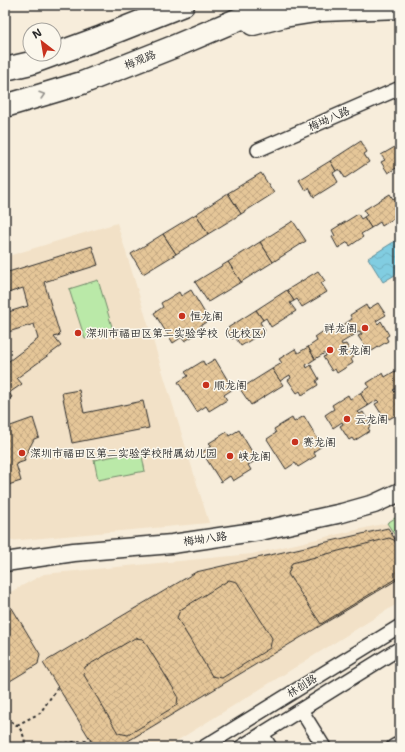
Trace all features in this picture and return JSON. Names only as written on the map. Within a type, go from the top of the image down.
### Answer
[{"type":"highway","points":[[102,37],[163,5]]},
{"type":"highway","points":[[5,69],[31,63],[183,5]]},
{"type":"highway","name":"梅观路","points":[[5,106],[82,83],[173,47],[272,5]]},
{"type":"highway","points":[[173,47],[240,27],[284,16],[322,10],[400,7]]},
{"type":"street","name":"梅坳八路","points":[[258,150],[400,88]]},
{"type":"street","name":"梅坳八路","points":[[5,562],[74,552],[172,544],[260,531],[342,513],[374,504],[400,492]]},
{"type":"street","name":"林创路","points":[[204,747],[400,626]]},
{"type":"street","points":[[241,747],[400,648]]},
{"type":"street","points":[[301,710],[324,747]]},
{"type":"street","points":[[262,734],[270,747]]},
{"type":"street","points":[[393,747],[400,743]]},
{"type":"path","points":[[17,725],[40,713],[58,687]]},
{"type":"path","points":[[5,719],[10,720],[17,725],[25,739],[25,747]]},
{"type":"path","points":[[30,747],[91,740]]},
{"type":"path","points":[[78,741],[86,747]]},
{"type":"shaded area","name":"深圳市福田区第二实验学校（北校区）","points":[[117,223],[209,523],[9,541],[5,531],[5,257]]},
{"type":"shaded area","points":[[387,523],[400,543],[400,602],[167,747],[5,747],[5,595],[44,574],[252,554]]},
{"type":"green space","points":[[98,280],[113,330],[85,339],[69,289]]},
{"type":"green space","points":[[141,451],[145,471],[98,480],[94,460]]},
{"type":"green space","points":[[400,515],[400,543],[387,523]]},
{"type":"water","points":[[400,238],[400,272],[383,282],[368,258]]},
{"type":"building","points":[[361,141],[367,152],[364,154],[369,162],[345,178],[339,169],[336,171],[330,161]]},
{"type":"building","points":[[400,144],[400,171],[398,167],[388,173],[381,162],[385,160],[381,155]]},
{"type":"building","points":[[330,161],[336,171],[333,173],[338,182],[314,197],[309,188],[305,190],[299,180]]},
{"type":"building","points":[[261,173],[274,193],[241,214],[228,193]]},
{"type":"building","points":[[228,193],[241,214],[208,234],[196,214]]},
{"type":"building","points":[[390,194],[393,199],[396,197],[400,203],[400,210],[394,214],[396,217],[382,226],[380,222],[371,228],[364,217],[367,215],[364,210]]},
{"type":"building","points":[[196,214],[208,234],[176,254],[163,234]]},
{"type":"building","points":[[358,214],[361,219],[364,217],[371,228],[361,234],[363,237],[350,246],[348,242],[338,248],[332,237],[335,236],[332,230]]},
{"type":"building","points":[[293,221],[306,241],[273,262],[260,242]]},
{"type":"building","points":[[163,234],[176,254],[143,274],[131,254]]},
{"type":"building","points":[[260,242],[273,262],[241,282],[228,262]]},
{"type":"building","points":[[92,246],[98,265],[44,282],[60,335],[54,337],[61,346],[17,378],[22,384],[9,393],[12,397],[5,403],[5,364],[38,339],[34,324],[5,333],[5,313],[28,306],[23,288],[5,294],[5,273]]},
{"type":"building","points":[[228,262],[241,282],[208,302],[195,282]]},
{"type":"building","points":[[318,271],[325,281],[321,283],[327,292],[302,307],[297,299],[294,301],[287,290]]},
{"type":"building","name":"恒龙阁","points":[[191,290],[209,320],[200,326],[203,330],[185,341],[182,337],[173,343],[154,313],[163,307],[161,303],[179,292],[181,296]]},
{"type":"building","points":[[287,290],[294,301],[290,303],[296,311],[271,327],[266,318],[263,320],[256,310]]},
{"type":"building","name":"祥龙阁","points":[[378,303],[386,315],[376,321],[378,324],[381,321],[389,335],[386,337],[388,341],[372,351],[370,347],[367,349],[358,336],[362,334],[360,331],[351,337],[343,325],[352,319],[350,315],[366,305],[368,309]]},
{"type":"building","points":[[256,310],[263,320],[260,322],[265,331],[241,346],[235,337],[232,339],[226,329]]},
{"type":"building","name":"景龙阁","points":[[343,325],[351,337],[341,343],[342,345],[346,344],[354,357],[351,359],[353,363],[337,373],[335,369],[332,371],[323,357],[326,356],[325,353],[315,359],[308,347],[317,341],[315,337],[331,326],[333,331]]},
{"type":"building","points":[[308,347],[315,359],[306,365],[307,368],[311,365],[319,379],[316,381],[318,385],[302,395],[300,391],[297,393],[288,380],[291,378],[290,375],[280,381],[272,369],[282,363],[279,359],[295,349],[298,353]]},
{"type":"building","name":"顺龙阁","points":[[215,359],[233,389],[224,395],[227,400],[209,411],[206,406],[197,412],[178,382],[188,376],[185,372],[203,361],[205,365]]},
{"type":"building","points":[[400,368],[400,380],[395,371]]},
{"type":"building","points":[[272,369],[283,385],[251,405],[240,389]]},
{"type":"building","name":"景龙阁","points":[[395,371],[400,380],[400,386],[393,390],[395,392],[398,390],[400,394],[400,413],[389,419],[387,416],[384,418],[375,404],[379,402],[377,400],[368,406],[360,393],[369,387],[367,383],[383,373],[385,377]]},
{"type":"building","points":[[79,390],[84,413],[143,401],[149,428],[72,443],[62,393]]},
{"type":"building","name":"云龙阁","points":[[360,393],[368,406],[358,412],[360,414],[363,412],[371,426],[368,428],[370,431],[354,441],[352,438],[349,440],[340,426],[343,424],[342,422],[333,428],[325,415],[334,409],[332,405],[348,395],[350,399]]},
{"type":"building","name":"赛龙阁","points":[[304,416],[322,446],[313,452],[316,456],[298,467],[295,463],[286,469],[267,439],[276,433],[274,429],[292,418],[294,422]]},
{"type":"building","points":[[33,418],[39,437],[34,439],[24,458],[25,461],[16,464],[21,481],[5,486],[5,428]]},
{"type":"building","name":"峡龙阁","points":[[239,430],[257,460],[248,465],[251,470],[233,481],[230,476],[221,482],[202,452],[212,446],[209,443],[227,432],[229,436]]},
{"type":"building","points":[[388,528],[400,547],[400,578],[118,747],[95,747],[43,663],[196,572]]},
{"type":"building","points":[[389,538],[394,540],[400,550],[400,576],[321,624],[288,574],[292,563]]},
{"type":"building","points":[[229,580],[237,582],[272,638],[270,648],[222,678],[212,676],[177,618],[180,610]]},
{"type":"building","points":[[5,604],[12,608],[40,654],[38,664],[5,684]]},
{"type":"building","points":[[135,638],[143,639],[178,696],[177,705],[128,735],[118,733],[84,675],[85,667]]},
{"type":"place","name":"恒龙阁","points":[[182,316]]},
{"type":"place","name":"祥龙阁","points":[[365,328]]},
{"type":"place","name":"深圳市福田区第二实验学校（北校区）","points":[[78,333]]},
{"type":"place","name":"景龙阁","points":[[330,350]]},
{"type":"place","name":"顺龙阁","points":[[206,385]]},
{"type":"place","name":"云龙阁","points":[[347,419]]},
{"type":"place","name":"赛龙阁","points":[[295,442]]},
{"type":"place","name":"深圳市福田区第二实验学校附属幼儿园","points":[[22,453]]},
{"type":"place","name":"峡龙阁","points":[[230,456]]}]
